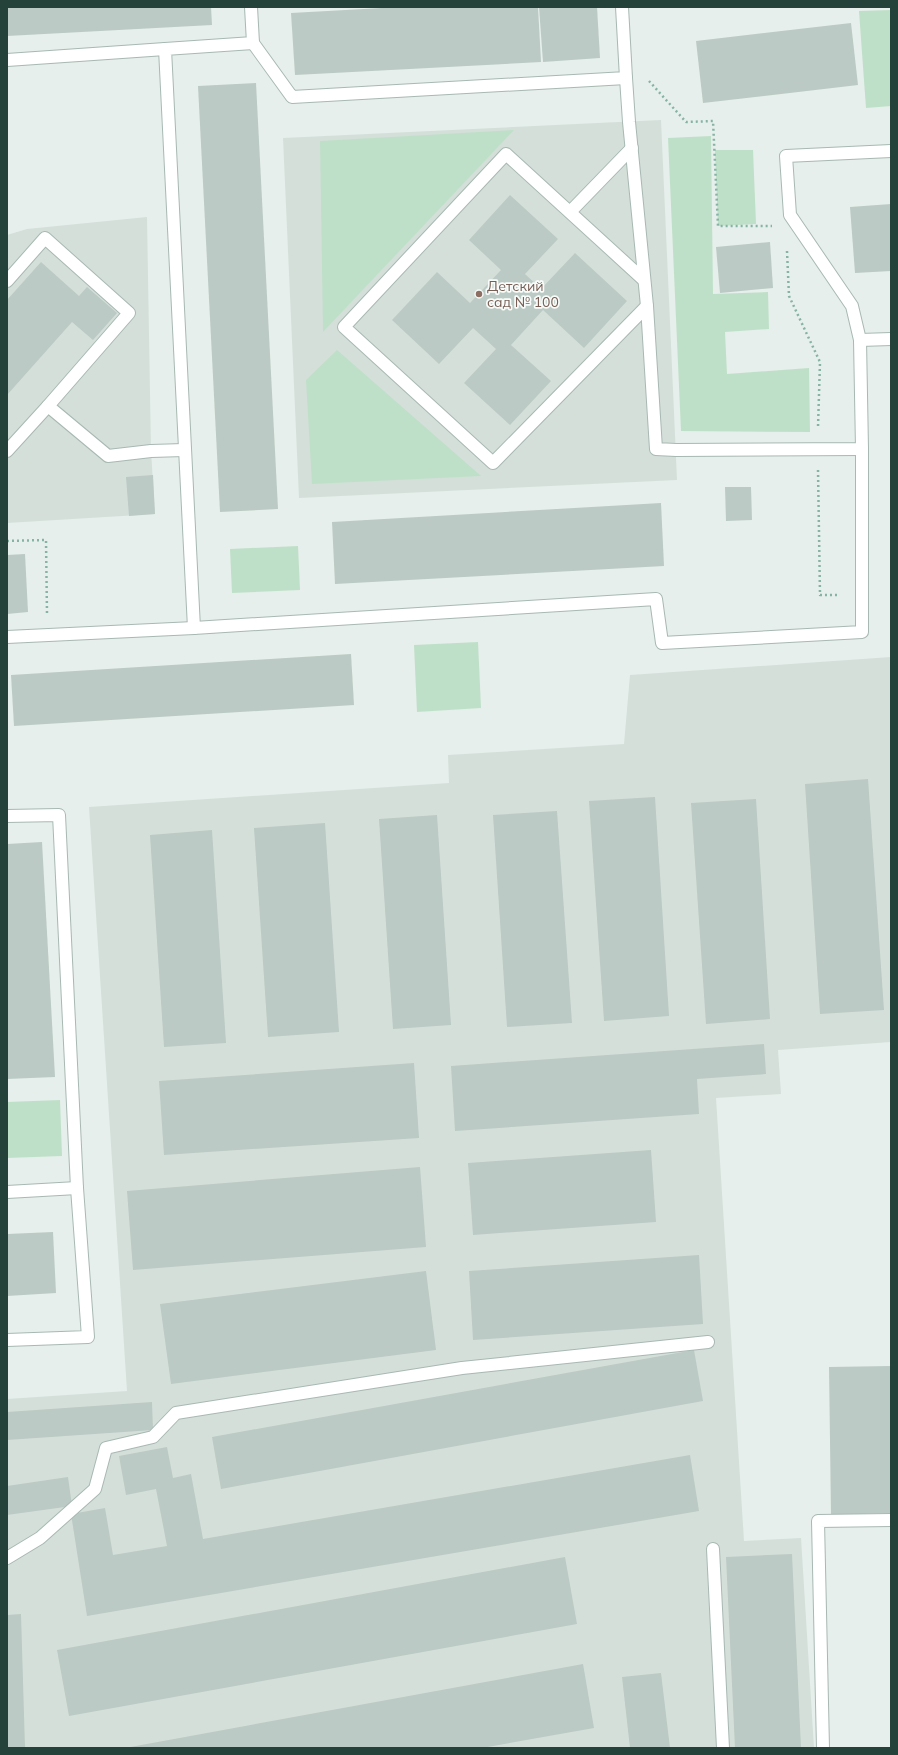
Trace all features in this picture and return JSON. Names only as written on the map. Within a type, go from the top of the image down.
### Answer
[{"type":"lane","points":[[251,7],[253,43],[292,97],[626,78]]},
{"type":"lane","points":[[622,7],[626,78],[644,280],[656,449],[862,449]]},
{"type":"lane","points":[[7,60],[253,43]]},
{"type":"lane","points":[[165,49],[194,628]]},
{"type":"lane","points":[[570,212],[632,148]]},
{"type":"lane","points":[[7,637],[194,628],[656,599],[662,643],[862,632],[862,449],[860,340],[852,306],[790,215],[786,156],[891,151]]},
{"type":"lane","points":[[644,280],[506,154],[344,327],[493,463],[646,306]]},
{"type":"lane","points":[[7,281],[45,238],[129,313],[7,451]]},
{"type":"lane","points":[[860,340],[891,339]]},
{"type":"lane","points":[[48,406],[108,456],[151,451],[184,450]]},
{"type":"lane","points":[[7,816],[59,815],[77,1188],[88,1337],[7,1340]]},
{"type":"lane","points":[[7,1192],[77,1188]]},
{"type":"lane","points":[[7,1558],[40,1538],[96,1488],[106,1448],[153,1437],[176,1413],[462,1368],[708,1342]]},
{"type":"lane","points":[[823,1748],[818,1521],[891,1520]]},
{"type":"lane","points":[[713,1549],[723,1748]]},
{"type":"path","points":[[626,78],[645,77],[686,122],[713,121],[718,226],[778,226]]},
{"type":"path","points":[[787,249],[790,296],[820,362],[818,449],[820,596],[847,595]]},
{"type":"path","points":[[7,541],[46,540],[47,635]]},
{"type":"shaded area","name":"Детский сад № 100","points":[[661,120],[677,480],[299,498],[283,138]]},
{"type":"shaded area","points":[[147,217],[151,451],[155,514],[7,523],[7,235],[27,229]]},
{"type":"shaded area","points":[[891,657],[891,1042],[778,1050],[781,1094],[716,1098],[744,1541],[801,1538],[814,1748],[7,1748],[7,1399],[127,1391],[89,807],[449,783],[448,755],[624,744],[630,675]]},
{"type":"green space","points":[[891,10],[891,106],[866,108],[859,11]]},
{"type":"green space","points":[[514,130],[323,332],[320,141]]},
{"type":"green space","points":[[711,136],[713,294],[768,292],[769,329],[725,332],[727,374],[809,368],[810,432],[681,431],[668,138]]},
{"type":"green space","points":[[715,150],[753,150],[756,224],[718,226]]},
{"type":"green space","points":[[337,350],[481,476],[312,484],[306,380]]},
{"type":"green space","points":[[298,546],[300,590],[232,593],[230,549]]},
{"type":"green space","points":[[478,642],[481,708],[417,712],[414,645]]},
{"type":"green space","points":[[60,1100],[62,1156],[7,1158],[7,1102]]},
{"type":"building","points":[[7,7],[211,7],[212,25],[7,36]]},
{"type":"building","points":[[400,7],[538,7],[541,62],[295,75],[291,13]]},
{"type":"building","points":[[539,7],[597,7],[600,58],[543,62]]},
{"type":"building","points":[[851,23],[858,85],[703,103],[696,41]]},
{"type":"building","points":[[256,83],[278,509],[220,512],[198,86]]},
{"type":"building","points":[[510,195],[558,239],[525,274],[541,289],[575,253],[627,301],[584,348],[543,310],[511,345],[551,381],[510,425],[464,383],[496,349],[473,328],[439,364],[392,320],[437,272],[470,303],[501,270],[469,240]]},
{"type":"building","points":[[891,204],[891,271],[855,273],[850,207]]},
{"type":"building","points":[[770,242],[773,288],[720,293],[716,247]]},
{"type":"building","points":[[41,262],[79,296],[87,287],[117,313],[93,340],[72,322],[7,395],[7,300]]},
{"type":"building","points":[[153,475],[155,514],[129,516],[126,477]]},
{"type":"building","points":[[725,487],[751,487],[752,520],[726,521]]},
{"type":"building","points":[[661,503],[664,566],[335,584],[332,522]]},
{"type":"building","points":[[25,554],[28,612],[7,614],[7,555]]},
{"type":"building","points":[[351,654],[354,705],[14,726],[11,675]]},
{"type":"building","points":[[868,779],[884,1010],[820,1014],[805,784]]},
{"type":"building","points":[[655,797],[669,1016],[604,1021],[589,801]]},
{"type":"building","points":[[756,799],[770,1019],[706,1024],[691,803]]},
{"type":"building","points":[[557,811],[572,1023],[507,1027],[493,815]]},
{"type":"building","points":[[437,815],[451,1025],[393,1029],[379,819]]},
{"type":"building","points":[[325,823],[339,1032],[268,1037],[254,828]]},
{"type":"building","points":[[212,830],[226,1043],[164,1047],[150,835]]},
{"type":"building","points":[[42,842],[55,1077],[7,1079],[7,844]]},
{"type":"building","points":[[764,1044],[766,1074],[697,1079],[699,1114],[455,1131],[451,1066]]},
{"type":"building","points":[[414,1063],[419,1138],[164,1155],[159,1081]]},
{"type":"building","points":[[651,1150],[656,1222],[473,1235],[468,1163]]},
{"type":"building","points":[[420,1167],[426,1247],[133,1270],[127,1191]]},
{"type":"building","points":[[53,1232],[56,1293],[7,1296],[7,1234]]},
{"type":"building","points":[[699,1255],[703,1324],[473,1340],[469,1271]]},
{"type":"building","points":[[426,1271],[436,1350],[171,1384],[160,1304]]},
{"type":"building","points":[[694,1350],[703,1401],[221,1489],[212,1437]]},
{"type":"building","points":[[891,1366],[891,1513],[831,1515],[829,1367]]},
{"type":"building","points":[[152,1402],[153,1430],[7,1440],[7,1412]]},
{"type":"building","points":[[167,1447],[173,1478],[191,1474],[203,1539],[690,1455],[699,1511],[87,1616],[71,1514],[105,1508],[113,1555],[167,1546],[156,1489],[126,1495],[119,1456]]},
{"type":"building","points":[[68,1477],[72,1506],[7,1515],[7,1486]]},
{"type":"building","points":[[792,1554],[801,1748],[735,1748],[726,1557]]},
{"type":"building","points":[[565,1557],[577,1624],[69,1716],[57,1650]]},
{"type":"building","points":[[21,1614],[25,1748],[7,1748],[7,1615]]},
{"type":"building","points":[[583,1664],[594,1728],[482,1748],[125,1748]]},
{"type":"building","points":[[661,1673],[670,1748],[630,1748],[622,1677]]},
{"type":"place","name":"Детский сад № 100","points":[[479,294]]}]
